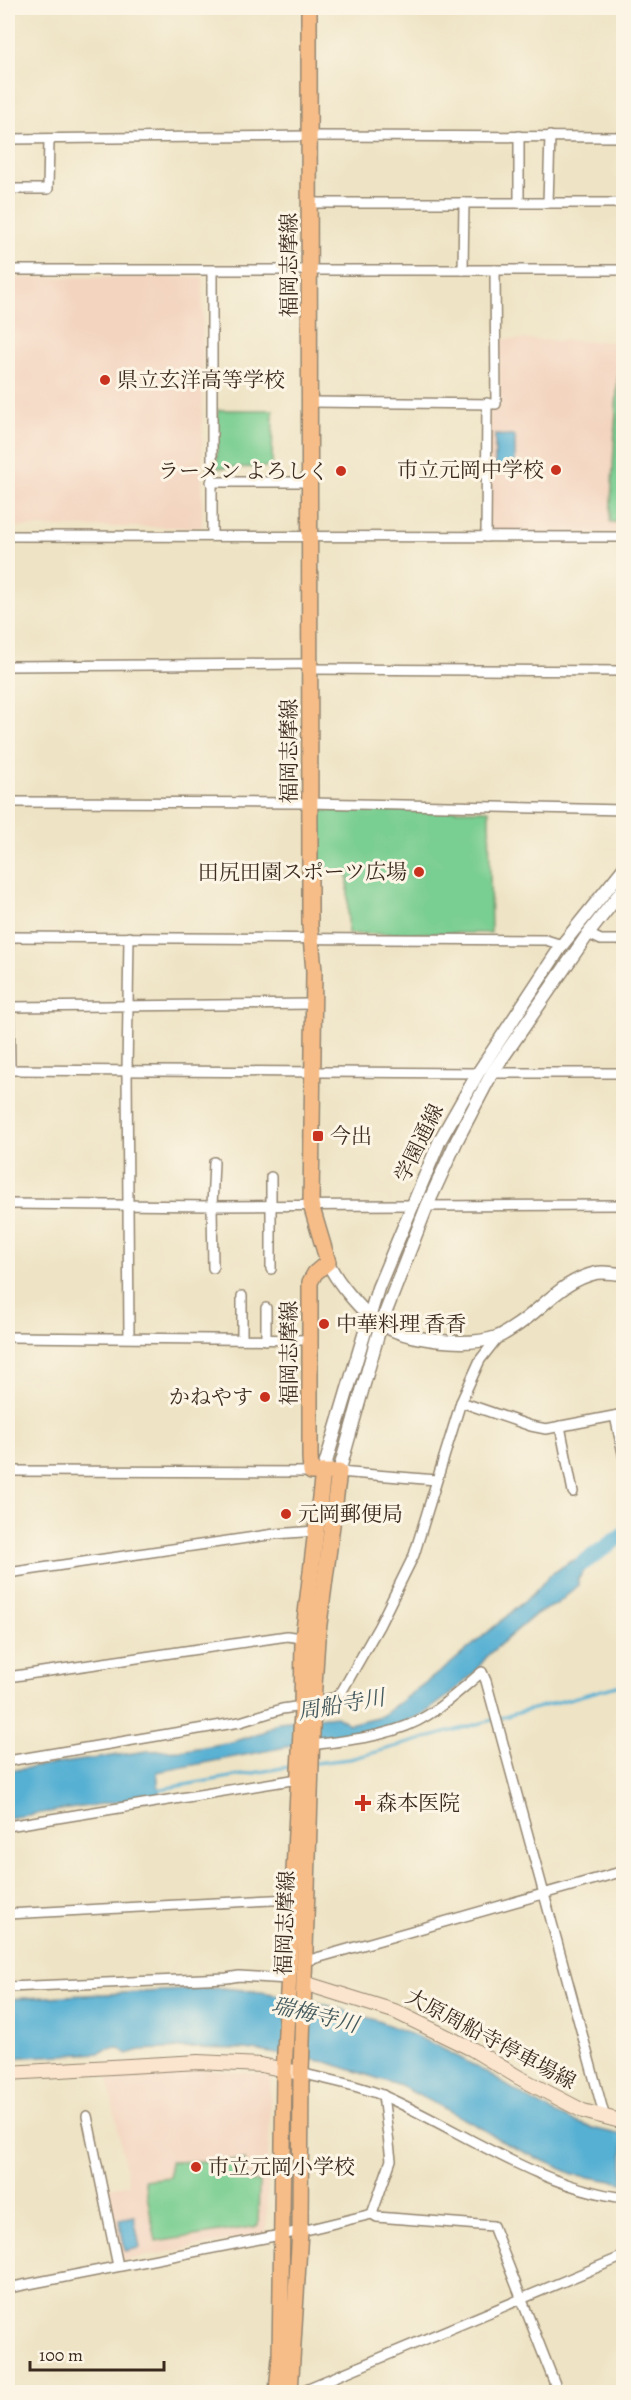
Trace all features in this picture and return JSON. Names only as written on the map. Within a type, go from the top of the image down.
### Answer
[{"type":"main road","name":"福岡志摩線","points":[[309,8],[310,937],[314,971],[311,1205],[328,1262],[315,1273],[310,1282],[310,1340],[324,1472],[310,1639]]},
{"type":"main road","name":"福岡志摩線","points":[[277,2392],[280,2358],[284,2072],[291,1899],[305,1777],[312,1745],[306,1706],[316,1531],[324,1472]]},
{"type":"main road","points":[[305,1777],[306,1706]]},
{"type":"main road","name":"福岡志摩線","points":[[290,2392],[300,2230],[301,2073],[308,1906],[305,1777]]},
{"type":"main road","name":"大原周船寺停車場線","points":[[304,1983],[394,2011],[472,2049],[518,2078],[583,2111],[624,2122]]},
{"type":"main road","points":[[8,2073],[198,2062],[261,2065],[284,2072],[301,2073]]},
{"type":"street","points":[[8,139],[310,136],[624,137]]},
{"type":"street","points":[[519,136],[519,203]]},
{"type":"street","points":[[548,203],[550,136]]},
{"type":"street","points":[[8,186],[12,189],[48,189],[49,139]]},
{"type":"street","points":[[310,203],[624,203]]},
{"type":"street","points":[[463,270],[464,203]]},
{"type":"street","points":[[8,270],[624,270]]},
{"type":"street","points":[[311,402],[496,404],[495,270]]},
{"type":"street","points":[[212,271],[212,536]]},
{"type":"street","points":[[486,537],[487,404]]},
{"type":"street","points":[[211,482],[310,482]]},
{"type":"street","points":[[8,536],[624,537]]},
{"type":"street","points":[[8,666],[624,670]]},
{"type":"street","points":[[8,802],[310,803],[624,810]]},
{"type":"street","name":"学園通線","points":[[324,1472],[378,1288],[440,1140],[478,1073],[562,945],[624,868]]},
{"type":"street","name":"学園通線","points":[[324,1472],[427,1206],[457,1140],[492,1073],[588,934],[624,888]]},
{"type":"street","points":[[588,934],[601,940],[624,940]]},
{"type":"street","points":[[478,1073],[9,1070],[8,937],[546,940],[562,945]]},
{"type":"street","points":[[129,937],[127,1072],[129,1337]]},
{"type":"street","points":[[10,1007],[128,1004],[313,1004]]},
{"type":"street","points":[[492,1073],[624,1073]]},
{"type":"street","points":[[213,1268],[214,1162]]},
{"type":"street","points":[[271,1177],[271,1269]]},
{"type":"street","points":[[8,1204],[411,1205]]},
{"type":"street","points":[[427,1206],[624,1205]]},
{"type":"street","points":[[328,1262],[343,1286],[370,1316],[381,1324],[420,1338],[472,1341],[498,1337]]},
{"type":"street","points":[[8,1761],[240,1722],[282,1709],[306,1706],[336,1697],[342,1691],[379,1626],[414,1555],[461,1402],[480,1360],[498,1337],[520,1323],[557,1291],[576,1280],[602,1272],[624,1274]]},
{"type":"street","points":[[242,1296],[242,1339]]},
{"type":"street","points":[[266,1308],[266,1340]]},
{"type":"street","points":[[8,1337],[310,1340]]},
{"type":"street","points":[[461,1402],[546,1429],[619,1415],[624,1458]]},
{"type":"street","points":[[560,1426],[573,1492]]},
{"type":"street","points":[[8,1471],[324,1472],[436,1480]]},
{"type":"street","points":[[8,1573],[275,1534],[316,1531]]},
{"type":"street","points":[[8,1677],[287,1636],[310,1639]]},
{"type":"street","points":[[312,1745],[374,1734],[426,1717],[482,1672],[546,1892],[605,2118]]},
{"type":"street","points":[[8,1826],[305,1777]]},
{"type":"street","points":[[306,1961],[624,1871]]},
{"type":"street","points":[[8,1914],[291,1899],[308,1906]]},
{"type":"street","points":[[8,1987],[239,1976],[288,1979]]},
{"type":"street","points":[[301,2073],[383,2095],[542,2175],[600,2195],[624,2198]]},
{"type":"street","points":[[372,2214],[391,2160],[383,2095]]},
{"type":"street","points":[[87,2116],[118,2266]]},
{"type":"street","points":[[8,2288],[372,2214],[377,2217],[493,2226],[558,2392]]},
{"type":"street","points":[[299,2392],[624,2256]]},
{"type":"shaded area","name":"県立玄洋高等学校","points":[[203,277],[202,527],[8,527],[8,278]]},
{"type":"shaded area","name":"市立元岡中学校","points":[[499,339],[623,342],[623,533],[489,533],[489,407],[500,407]]},
{"type":"shaded area","name":"市立元岡小学校","points":[[199,2069],[271,2075],[266,2234],[119,2261],[105,2189],[129,2184],[107,2075]]},
{"type":"green space","points":[[619,355],[624,355],[623,523],[610,522]]},
{"type":"green space","points":[[218,410],[273,410],[272,467],[217,468]]},
{"type":"green space","name":"田尻田園スポーツ広場","points":[[319,810],[489,810],[491,933],[348,934],[348,872],[319,872]]},
{"type":"green space","points":[[244,2160],[247,2181],[259,2182],[258,2226],[156,2242],[144,2180],[170,2177],[170,2162]]},
{"type":"water","points":[[495,435],[515,436],[515,467],[495,467]]},
{"type":"water","points":[[597,1549],[605,1554],[588,1566],[578,1579],[578,1585],[557,1604],[536,1614],[489,1654],[472,1675],[422,1715],[393,1726],[157,1772],[160,1799],[116,1802],[8,1818],[8,1771],[147,1751],[186,1750],[232,1742],[263,1732],[279,1722],[336,1716],[349,1724],[381,1716],[449,1665],[534,1593],[550,1575]]},
{"type":"water","name":"瑞梅寺川","points":[[222,1988],[285,1996],[377,2021],[436,2045],[568,2119],[598,2130],[623,2135],[623,2183],[573,2174],[508,2145],[476,2125],[401,2086],[327,2062],[246,2049],[183,2048],[141,2050],[127,2054],[119,2048],[107,2049],[100,2053],[8,2058],[8,1999]]},
{"type":"water","points":[[134,2216],[140,2248],[125,2251],[119,2219]]},
{"type":"waterway","name":"周船寺川","points":[[583,1563],[624,1534]]},
{"type":"waterway","points":[[315,1763],[350,1759],[624,1684]]},
{"type":"waterway","points":[[155,1790],[294,1766]]},
{"type":"place","name":"県立玄洋高等学校","points":[[105,380]]},
{"type":"place","name":"市立元岡中学校","points":[[556,470]]},
{"type":"place","name":"ラーメン よろしく","points":[[341,471]]},
{"type":"place","name":"田尻田園スポーツ広場","points":[[419,872]]},
{"type":"place","name":"今出","points":[[318,1136]]},
{"type":"place","name":"中華料理 香香","points":[[324,1324]]},
{"type":"place","name":"かねやす","points":[[265,1397]]},
{"type":"place","name":"元岡郵便局","points":[[286,1514]]},
{"type":"place","name":"森本医院","points":[[363,1803]]},
{"type":"place","name":"市立元岡小学校","points":[[196,2167]]}]
